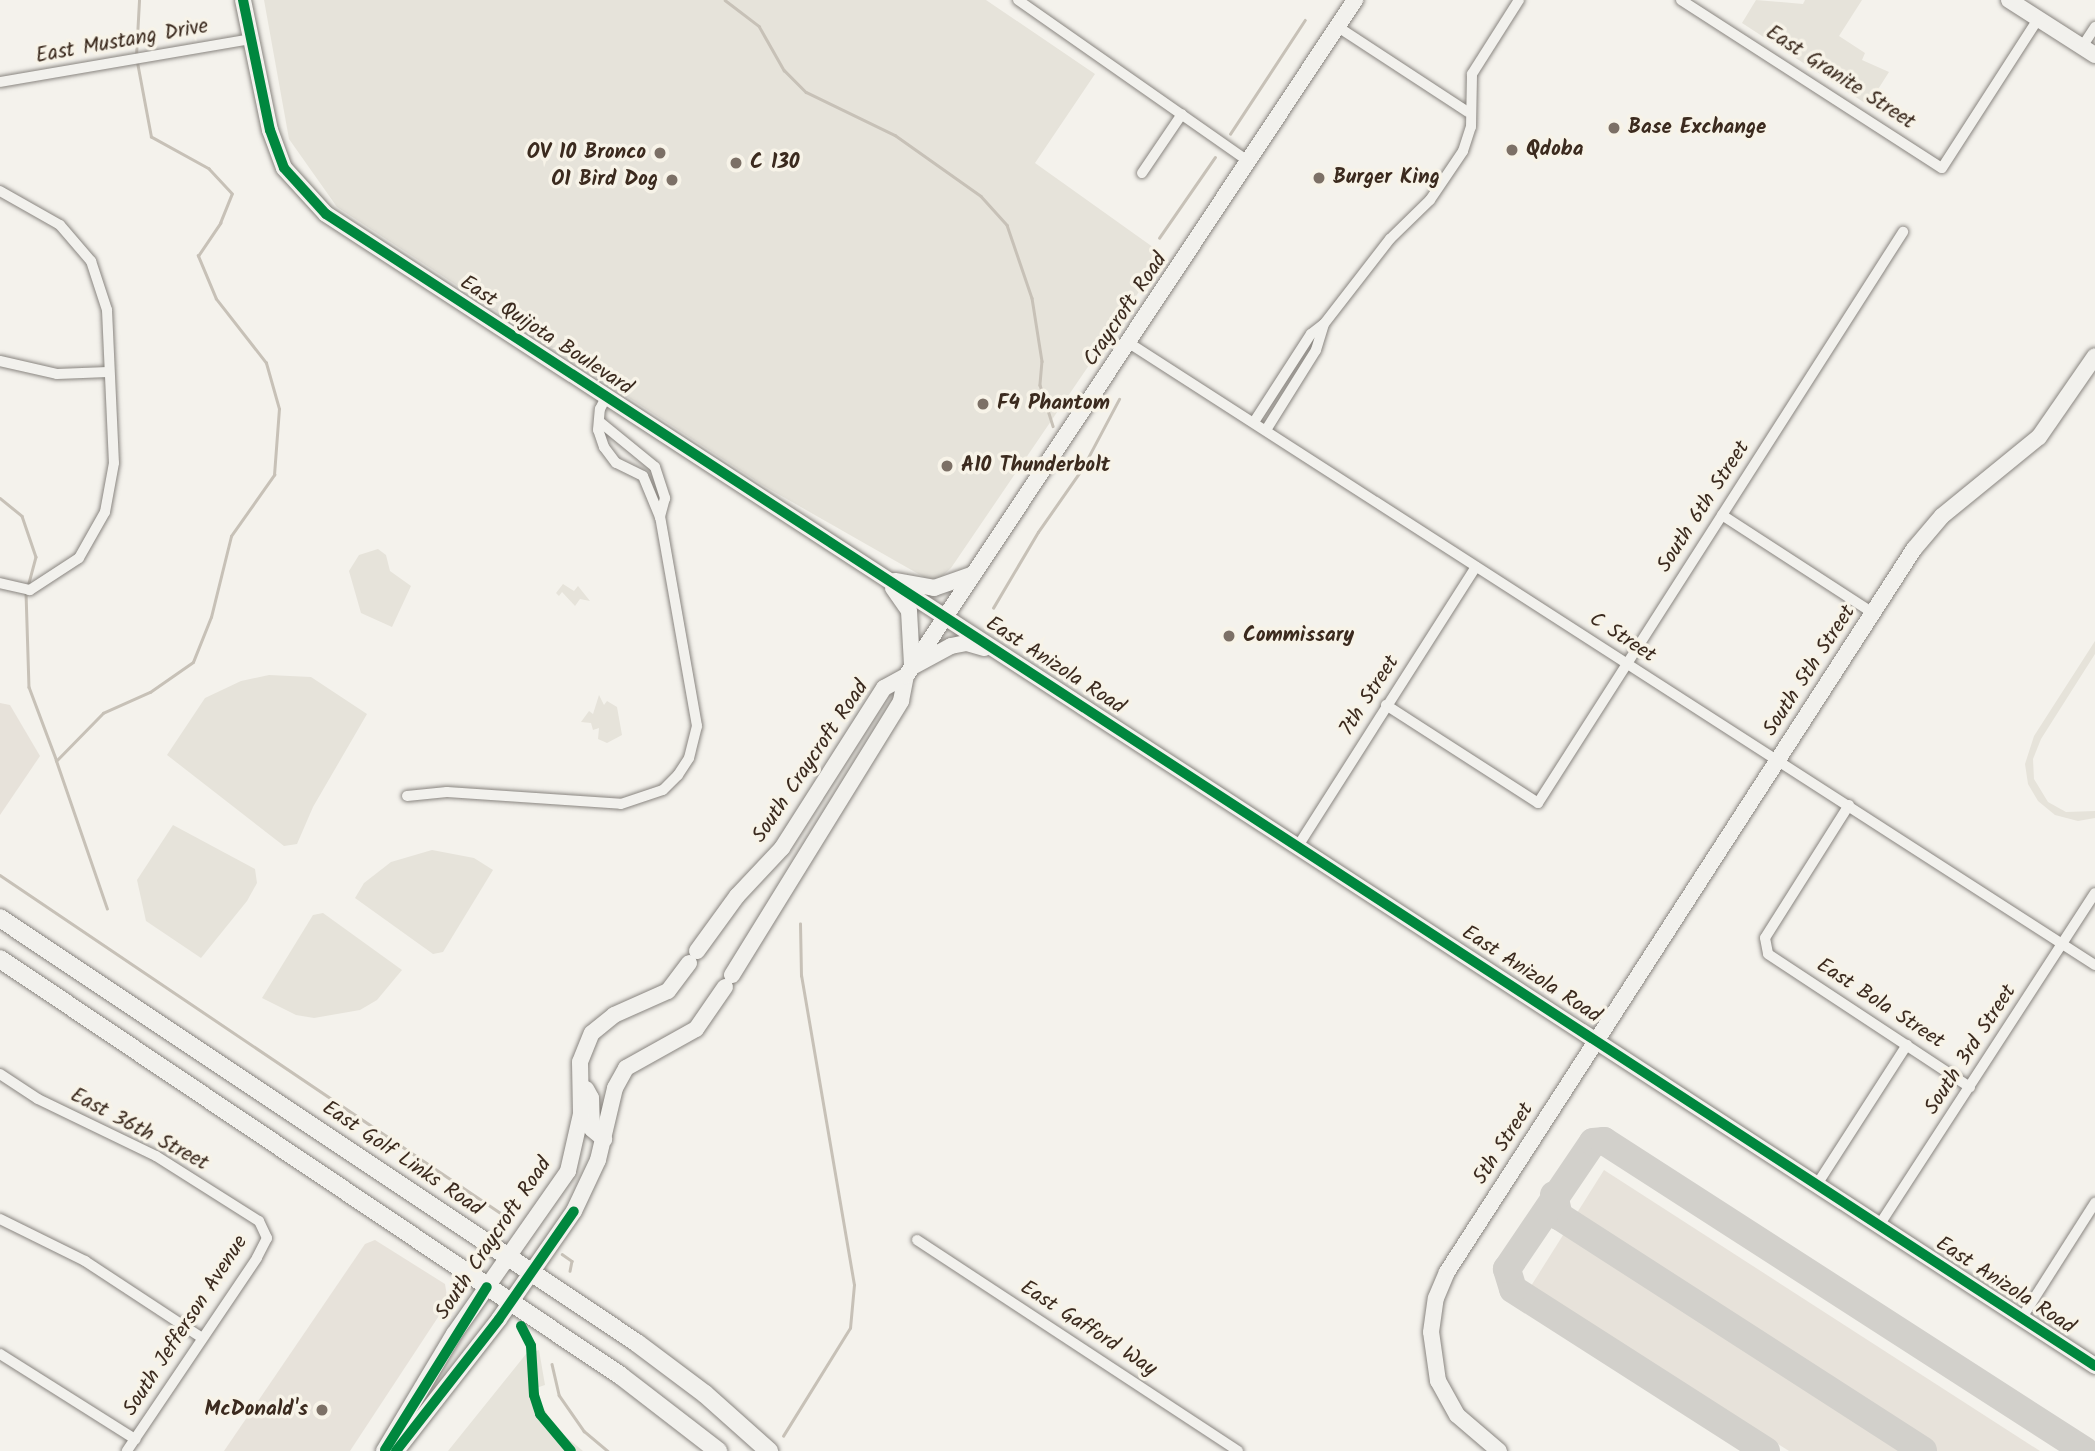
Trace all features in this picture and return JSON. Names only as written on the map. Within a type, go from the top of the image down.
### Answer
[{"type":"main road","name":"East Golf Links Road","points":[[0,918],[509,1257],[686,1380],[769,1451]]},
{"type":"main road","points":[[0,959],[621,1376],[718,1451]]},
{"type":"street","name":"East Quijota Boulevard","points":[[243,0],[270,130],[284,168],[326,214],[945,617]]},
{"type":"street","points":[[1017,0],[1249,162]]},
{"type":"street","name":"Craycroft Road","points":[[909,672],[1356,0]]},
{"type":"street","points":[[1254,422],[1311,334],[1324,324],[1379,252],[1435,193],[1467,144],[1471,127],[1468,112],[1472,74],[1519,0]]},
{"type":"street","name":"East Granite Street","points":[[1681,0],[1942,168],[2038,19]]},
{"type":"street","points":[[2009,0],[2088,51],[2095,27]]},
{"type":"street","points":[[1338,27],[1468,112]]},
{"type":"street","name":"East Mustang Drive","points":[[0,82],[251,39]]},
{"type":"street","points":[[1142,173],[1182,114]]},
{"type":"street","points":[[0,191],[60,225],[91,261],[107,310],[114,463],[105,512],[79,558],[30,590],[0,583]]},
{"type":"street","name":"South 6th Street","points":[[1386,705],[1538,803],[1903,232]]},
{"type":"street","points":[[1266,430],[1316,350],[1324,324]]},
{"type":"street","name":"C Street","points":[[1129,343],[2095,964]]},
{"type":"street","name":"South 5th Street","points":[[1597,1041],[1914,550],[1942,516],[2039,437],[2095,356]]},
{"type":"street","points":[[0,361],[57,374],[108,372]]},
{"type":"street","points":[[407,796],[447,792],[621,804],[663,790],[678,775],[689,758],[698,726],[660,517],[649,499],[643,476],[610,456],[598,430],[606,397]]},
{"type":"street","points":[[600,422],[655,467],[664,498],[660,517]]},
{"type":"street","points":[[1723,515],[1873,613]]},
{"type":"street","name":"7th Street","points":[[1298,846],[1476,567]]},
{"type":"street","points":[[888,580],[934,588],[974,574]]},
{"type":"street","points":[[888,580],[909,611],[909,672]]},
{"type":"street","name":"East Anizola Road","points":[[945,617],[2095,1366]]},
{"type":"street","points":[[909,672],[955,645],[967,643],[997,651]]},
{"type":"street","name":"South Craycroft Road","points":[[384,1451],[454,1334],[568,1171],[581,1114],[579,1077],[585,1045],[599,1026],[668,991],[737,896],[782,848],[884,688],[909,672]]},
{"type":"street","name":"South Craycroft Road","points":[[396,1451],[511,1303],[573,1210],[604,1139],[615,1088],[626,1068],[685,1036],[706,1015],[729,981],[901,701],[909,672]]},
{"type":"street","name":"East Bola Street","points":[[1849,805],[1765,938],[1768,954],[1970,1087]]},
{"type":"street","name":"South 3rd Street","points":[[1878,1227],[2095,893]]},
{"type":"street","name":"5th Street","points":[[1499,1451],[1457,1415],[1438,1381],[1431,1332],[1436,1298],[1447,1272],[1597,1041]]},
{"type":"street","points":[[1816,1186],[1907,1045]]},
{"type":"street","name":"East 36th Street","points":[[0,1074],[38,1099],[156,1156],[259,1221]]},
{"type":"street","points":[[579,1077],[591,1098],[592,1129],[604,1139]]},
{"type":"street","points":[[2021,1319],[2095,1203]]},
{"type":"street","points":[[0,1219],[85,1261],[202,1338]]},
{"type":"street","name":"South Jefferson Avenue","points":[[127,1451],[263,1249],[267,1238],[259,1221]]},
{"type":"street","name":"East Gafford Way","points":[[917,1240],[1238,1451]]},
{"type":"street","points":[[0,1354],[135,1439]]},
{"type":"shaded area","points":[[264,0],[986,0],[1095,74],[1035,163],[1164,255],[951,568],[938,580],[929,580],[764,486],[337,207],[289,139]]},
{"type":"shaded area","points":[[1756,0],[1803,4],[1805,0],[1862,0],[1839,36],[1865,53],[1862,60],[1889,72],[1868,105],[1742,23]]},
{"type":"shaded area","points":[[378,549],[386,555],[390,571],[411,586],[392,627],[361,613],[349,571],[359,555]]},
{"type":"shaded area","points":[[563,584],[574,591],[578,586],[590,601],[580,599],[575,606],[562,592],[559,596],[556,593]]},
{"type":"shaded area","points":[[2095,641],[2095,654],[2041,739],[2033,759],[2034,779],[2048,802],[2066,812],[2095,811],[2095,818],[2078,821],[2055,815],[2038,801],[2028,784],[2025,764],[2034,736]]},
{"type":"shaded area","points":[[269,675],[311,677],[367,714],[313,807],[297,844],[284,846],[167,755],[205,698],[241,681]]},
{"type":"shaded area","points":[[599,695],[604,705],[607,701],[617,707],[622,735],[607,743],[598,739],[599,728],[593,730],[591,723],[581,722],[589,711],[593,714]]},
{"type":"shaded area","points":[[0,703],[10,705],[40,756],[0,815]]},
{"type":"shaded area","points":[[173,825],[255,869],[257,883],[247,901],[201,958],[146,921],[137,880]]},
{"type":"shaded area","points":[[432,850],[474,858],[493,870],[443,952],[433,954],[355,898],[364,883],[391,862]]},
{"type":"shaded area","points":[[323,913],[402,970],[377,1000],[360,1010],[314,1018],[296,1015],[262,998],[313,915]]},
{"type":"shaded area","points":[[1604,1170],[2040,1451],[1789,1451],[1531,1286]]},
{"type":"shaded area","points":[[375,1240],[445,1284],[448,1302],[350,1451],[224,1451],[365,1244]]},
{"type":"shaded area","points":[[539,1350],[545,1385],[536,1388],[538,1397],[554,1427],[583,1451],[448,1451],[526,1354]]},
{"type":"waterway","points":[[136,56],[139,0]]},
{"type":"waterway","points":[[725,0],[759,26],[784,70],[806,92],[895,135],[981,196],[1007,225],[1032,298],[1042,361],[1040,385],[1053,426]]},
{"type":"waterway","points":[[1230,134],[1305,20]]},
{"type":"waterway","points":[[107,909],[56,761],[103,713],[150,692],[193,662],[211,617],[231,536],[274,475],[279,409],[266,363],[216,299],[198,256],[220,223],[232,194],[209,169],[151,137],[137,62]]},
{"type":"waterway","points":[[1159,238],[1215,157]]},
{"type":"waterway","points":[[993,608],[1038,532],[1082,469],[1119,399]]},
{"type":"waterway","points":[[0,498],[22,516],[36,557],[28,586]]},
{"type":"waterway","points":[[26,592],[29,687],[56,759]]},
{"type":"waterway","points":[[0,875],[508,1218]]},
{"type":"waterway","points":[[783,1436],[850,1328],[854,1285],[801,976],[800,924]]},
{"type":"waterway","points":[[562,1254],[572,1261],[570,1271]]},
{"type":"waterway","points":[[552,1364],[559,1395],[584,1431],[608,1451]]},
{"type":"taxiway","points":[[1766,1451],[1513,1289],[1507,1269],[1593,1142],[1604,1141],[2085,1451]]},
{"type":"taxiway","points":[[1554,1195],[1559,1216],[1923,1451]]},
{"type":"cycle path","points":[[243,0],[270,130],[284,168],[326,214],[2095,1366]]},
{"type":"cycle path","points":[[396,1451],[499,1319],[574,1211]]},
{"type":"cycle path","points":[[385,1450],[487,1287]]},
{"type":"cycle path","points":[[521,1326],[531,1346],[534,1395],[540,1414],[571,1451]]},
{"type":"place","name":"Base Exchange","points":[[1614,128]]},
{"type":"place","name":"Qdoba","points":[[1512,150]]},
{"type":"place","name":"OV 10 Bronco","points":[[660,153]]},
{"type":"place","name":"C 130","points":[[736,163]]},
{"type":"place","name":"Burger King","points":[[1319,178]]},
{"type":"place","name":"O1 Bird Dog","points":[[672,180]]},
{"type":"place","name":"F4 Phantom","points":[[983,404]]},
{"type":"place","name":"A10 Thunderbolt","points":[[947,466]]},
{"type":"place","name":"Commissary","points":[[1229,636]]},
{"type":"place","name":"McDonald's","points":[[322,1410]]}]
